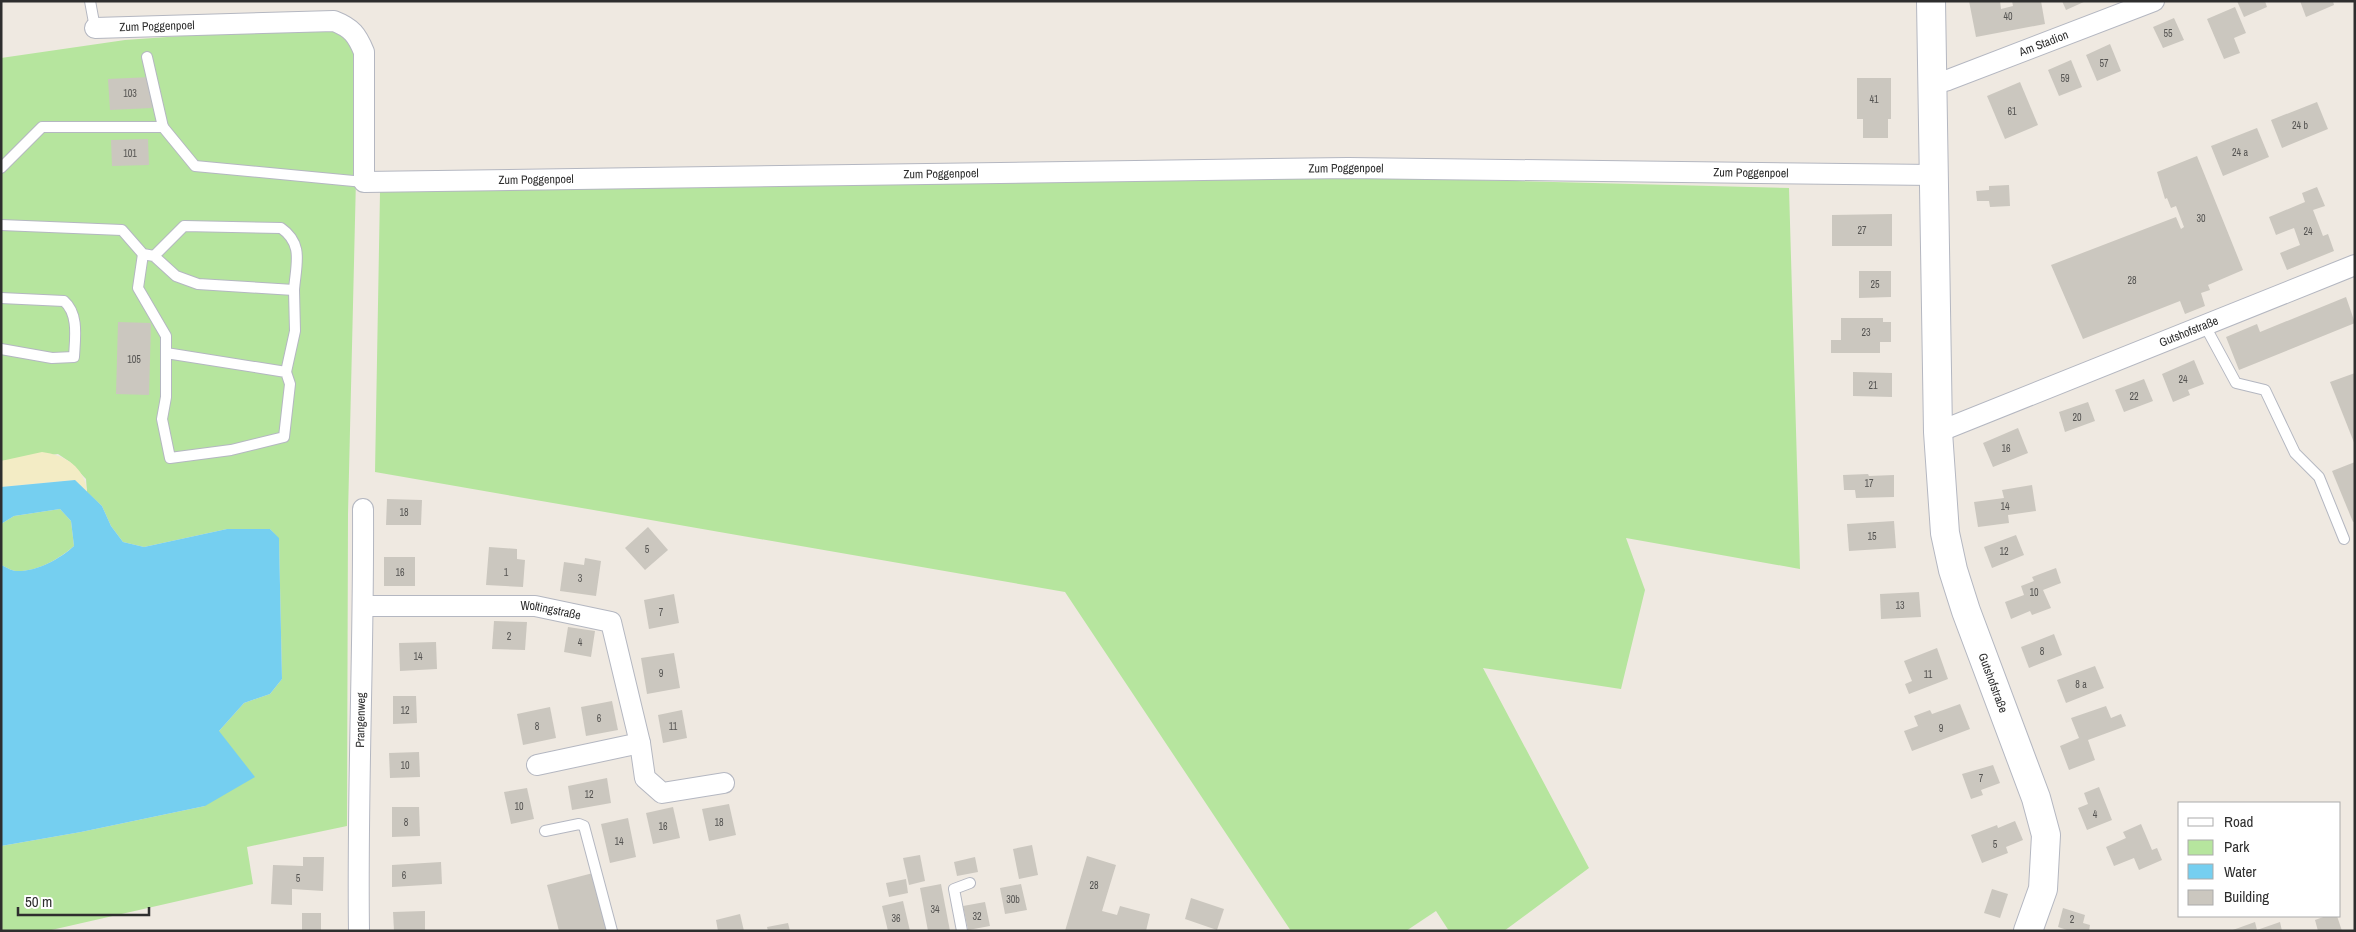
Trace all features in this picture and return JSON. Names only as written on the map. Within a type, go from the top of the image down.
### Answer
[{"type":"street","name":"Gutshofstraße","points":[[1931,1],[1938,432],[1945,533],[1953,570],[1966,611],[2036,798],[2046,835],[2043,889],[2028,931]]},
{"type":"street","name":"Am Stadion","points":[[1933,84],[1948,80],[2154,1]]},
{"type":"street","name":"Zum Poggenpoel","points":[[95,28],[334,21],[347,26],[357,34],[364,52],[364,182],[1348,168],[1934,175]]},
{"type":"street","name":"Gutshofstraße","points":[[1938,432],[2355,265]]},
{"type":"street","name":"Prangenweg","points":[[359,931],[358,850],[363,509]]},
{"type":"street","name":"Woltingstraße","points":[[363,606],[535,606],[611,622],[640,743],[645,778],[662,793],[724,783]]},
{"type":"street","points":[[537,765],[640,743]]},
{"type":"lane","points":[[90,1],[95,28]]},
{"type":"lane","points":[[147,57],[163,127],[195,166],[364,182]]},
{"type":"lane","points":[[1,168],[42,128],[163,127]]},
{"type":"lane","points":[[1,225],[122,230],[148,255],[176,276],[198,284],[294,290]]},
{"type":"lane","points":[[184,226],[281,228],[292,235],[297,248],[294,290],[295,331],[286,372],[290,384],[284,437],[231,450],[170,458],[162,419],[166,397],[166,336],[138,288],[148,255],[184,226]]},
{"type":"lane","points":[[1,298],[64,300],[71,306],[75,336],[74,357],[52,358],[1,350]]},
{"type":"lane","points":[[2204,324],[2236,383],[2265,390],[2295,453],[2319,477],[2344,539]]},
{"type":"lane","points":[[166,353],[286,372]]},
{"type":"lane","points":[[545,831],[579,824],[584,826],[612,931]]},
{"type":"lane","points":[[962,931],[954,890],[970,883]]},
{"type":"green space","points":[[336,25],[359,53],[348,514],[347,826],[247,847],[253,884],[47,931],[1,931],[1,846],[81,832],[205,806],[219,731],[244,703],[270,694],[282,679],[279,539],[270,529],[227,529],[144,547],[123,542],[111,526],[102,506],[87,492],[86,479],[70,462],[58,454],[1,461],[1,58],[125,40]]},
{"type":"green space","points":[[1355,177],[1789,188],[1800,569],[1626,538],[1645,590],[1621,689],[1483,668],[1589,868],[1504,931],[1449,931],[1436,911],[1406,931],[1291,931],[1065,592],[375,472],[380,192]]},
{"type":"green space","points":[[60,509],[71,521],[74,546],[62,556],[40,567],[24,571],[14,571],[1,565],[1,524],[14,516]]},
{"type":"sand","points":[[42,452],[66,459],[78,469],[87,492],[74,480],[1,487],[1,461]]},
{"type":"water","points":[[75,480],[102,506],[111,526],[123,542],[144,547],[227,529],[270,529],[279,538],[282,679],[270,694],[244,703],[219,731],[255,777],[205,806],[81,832],[1,846],[1,565],[14,571],[32,569],[55,560],[74,546],[71,521],[60,509],[14,516],[1,524],[1,487]]},
{"type":"building","points":[[1969,1],[2000,1],[2001,9],[2013,6],[2012,1],[2041,1],[2045,24],[1976,37]]},
{"type":"building","points":[[2062,1],[2086,1],[2066,10]]},
{"type":"building","points":[[2237,1],[2265,1],[2267,7],[2244,17]]},
{"type":"building","points":[[2300,1],[2333,1],[2334,5],[2306,17]]},
{"type":"building","points":[[2235,7],[2246,33],[2234,38],[2240,53],[2224,59],[2207,19]]},
{"type":"building","points":[[2174,18],[2184,40],[2163,48],[2153,27]]},
{"type":"building","points":[[2110,44],[2121,71],[2097,81],[2086,55]]},
{"type":"building","points":[[2071,60],[2082,87],[2059,96],[2048,70]]},
{"type":"building","points":[[151,77],[152,108],[110,110],[108,79]]},
{"type":"building","points":[[1857,78],[1891,78],[1891,119],[1888,119],[1888,138],[1863,138],[1863,119],[1857,119]]},
{"type":"building","points":[[2020,82],[2038,125],[2005,139],[1987,96]]},
{"type":"building","points":[[2317,102],[2328,129],[2282,148],[2271,120]]},
{"type":"building","points":[[2257,128],[2269,157],[2223,176],[2211,146]]},
{"type":"building","points":[[148,139],[149,165],[112,166],[111,140]]},
{"type":"building","points":[[2197,156],[2243,270],[2208,285],[2210,290],[2201,293],[2205,306],[2185,314],[2180,301],[2083,339],[2051,265],[2176,217],[2181,229],[2184,227],[2176,206],[2171,208],[2167,198],[2165,199],[2157,172]]},
{"type":"building","points":[[2009,185],[2010,206],[1990,207],[1989,201],[1977,201],[1976,191],[1989,190],[1989,186]]},
{"type":"building","points":[[2317,187],[2325,206],[2313,210],[2323,236],[2328,234],[2334,251],[2287,270],[2280,253],[2300,245],[2294,228],[2276,235],[2269,217],[2305,202],[2302,193]]},
{"type":"building","points":[[1892,214],[1892,246],[1832,246],[1832,215]]},
{"type":"building","points":[[1859,271],[1891,271],[1891,297],[1859,298]]},
{"type":"building","points":[[2346,297],[2355,323],[2239,370],[2226,337],[2257,324],[2260,332]]},
{"type":"building","points":[[1841,318],[1883,318],[1883,322],[1891,322],[1891,342],[1880,342],[1880,353],[1831,353],[1831,340],[1841,340]]},
{"type":"building","points":[[118,322],[151,323],[149,395],[116,394]]},
{"type":"building","points":[[2194,360],[2204,384],[2188,390],[2190,395],[2173,402],[2162,374]]},
{"type":"building","points":[[1853,372],[1892,373],[1892,397],[1853,396]]},
{"type":"building","points":[[2355,373],[2355,445],[2330,382]]},
{"type":"building","points":[[2144,379],[2153,401],[2124,412],[2115,390]]},
{"type":"building","points":[[2088,402],[2095,421],[2065,432],[2059,412]]},
{"type":"building","points":[[2018,428],[2028,453],[1993,467],[1983,443]]},
{"type":"building","points":[[2355,462],[2355,521],[2353,522],[2332,471]]},
{"type":"building","points":[[1868,474],[1869,476],[1894,475],[1894,497],[1856,498],[1855,490],[1844,490],[1843,475]]},
{"type":"building","points":[[2032,485],[2036,511],[2008,515],[2009,523],[1978,527],[1974,502],[2004,498],[2002,490]]},
{"type":"building","points":[[387,499],[422,500],[421,525],[386,525]]},
{"type":"building","points":[[1894,521],[1896,548],[1849,551],[1847,524]]},
{"type":"building","points":[[648,527],[668,550],[645,570],[625,548]]},
{"type":"building","points":[[2016,535],[2024,555],[1992,568],[1984,547]]},
{"type":"building","points":[[489,547],[517,549],[517,559],[525,560],[523,587],[486,585]]},
{"type":"building","points":[[384,557],[415,557],[415,586],[384,586]]},
{"type":"building","points":[[585,558],[601,561],[596,596],[560,591],[564,562],[584,565]]},
{"type":"building","points":[[2056,568],[2061,583],[2043,590],[2051,608],[2032,615],[2030,611],[2011,619],[2005,602],[2024,595],[2021,586],[2034,581],[2032,577]]},
{"type":"building","points":[[1919,592],[1921,617],[1881,619],[1880,594]]},
{"type":"building","points":[[674,594],[679,623],[649,629],[644,600]]},
{"type":"building","points":[[494,621],[527,622],[525,650],[492,649]]},
{"type":"building","points":[[568,627],[595,631],[591,657],[564,652]]},
{"type":"building","points":[[2054,634],[2062,655],[2029,668],[2021,647]]},
{"type":"building","points":[[436,642],[437,669],[400,671],[399,643]]},
{"type":"building","points":[[1937,648],[1948,679],[1909,694],[1905,684],[1912,681],[1904,661]]},
{"type":"building","points":[[674,653],[680,688],[647,694],[641,658]]},
{"type":"building","points":[[2095,666],[2104,688],[2066,703],[2057,680]]},
{"type":"building","points":[[393,696],[416,696],[417,723],[393,724]]},
{"type":"building","points":[[612,701],[618,730],[586,736],[581,707]]},
{"type":"building","points":[[1960,704],[1970,729],[1912,751],[1904,731],[1918,726],[1914,716],[1930,710],[1932,714]]},
{"type":"building","points":[[2106,706],[2111,718],[2121,714],[2126,726],[2088,740],[2095,760],[2069,770],[2060,746],[2079,738],[2071,718]]},
{"type":"building","points":[[550,707],[556,738],[523,745],[517,714]]},
{"type":"building","points":[[682,710],[687,738],[663,743],[658,715]]},
{"type":"building","points":[[419,752],[420,777],[390,778],[389,753]]},
{"type":"building","points":[[1993,765],[2000,783],[1981,790],[1983,795],[1971,799],[1962,774]]},
{"type":"building","points":[[607,778],[611,803],[572,810],[568,786]]},
{"type":"building","points":[[2099,787],[2112,820],[2087,830],[2078,808],[2088,804],[2084,793]]},
{"type":"building","points":[[527,788],[534,819],[511,824],[504,792]]},
{"type":"building","points":[[729,804],[736,835],[709,841],[702,809]]},
{"type":"building","points":[[392,807],[419,807],[420,836],[392,837]]},
{"type":"building","points":[[673,807],[680,838],[653,844],[646,813]]},
{"type":"building","points":[[628,818],[636,857],[610,863],[601,824]]},
{"type":"building","points":[[2015,821],[2023,840],[2006,847],[2008,853],[1982,863],[1971,835],[1997,825],[1998,828]]},
{"type":"building","points":[[2141,824],[2152,850],[2157,848],[2162,860],[2139,870],[2134,858],[2114,866],[2106,847],[2126,838],[2123,832]]},
{"type":"building","points":[[1032,845],[1038,875],[1019,879],[1013,849]]},
{"type":"building","points":[[920,855],[925,881],[909,885],[903,858]]},
{"type":"building","points":[[1087,856],[1116,865],[1102,911],[1117,915],[1120,906],[1150,914],[1146,931],[1065,931]]},
{"type":"building","points":[[303,857],[324,857],[323,891],[292,889],[292,905],[271,904],[273,865],[303,866]]},
{"type":"building","points":[[975,857],[978,872],[957,876],[954,862]]},
{"type":"building","points":[[441,862],[442,884],[392,887],[392,865]]},
{"type":"building","points":[[593,873],[608,931],[559,931],[547,885]]},
{"type":"building","points":[[906,879],[908,893],[889,897],[886,883]]},
{"type":"building","points":[[941,884],[950,931],[928,931],[920,888]]},
{"type":"building","points":[[1021,884],[1027,910],[1005,914],[1000,888]]},
{"type":"building","points":[[1992,889],[2008,894],[2000,918],[1984,913]]},
{"type":"building","points":[[1191,898],[1224,909],[1217,930],[1185,919]]},
{"type":"building","points":[[903,901],[910,931],[888,931],[882,906]]},
{"type":"building","points":[[985,902],[990,926],[968,930],[963,906]]},
{"type":"building","points":[[2063,908],[2085,915],[2083,923],[2090,925],[2089,931],[2070,931],[2058,927]]},
{"type":"building","points":[[425,911],[425,931],[394,931],[393,912]]},
{"type":"building","points":[[302,913],[321,913],[321,931],[302,931]]},
{"type":"building","points":[[740,914],[744,931],[718,931],[716,920]]},
{"type":"building","points":[[2323,917],[2337,917],[2342,931],[2318,931],[2315,920]]},
{"type":"building","points":[[2255,922],[2257,930],[2280,922],[2282,931],[2230,931]]},
{"type":"building","points":[[788,923],[790,931],[768,931],[767,927]]}]
